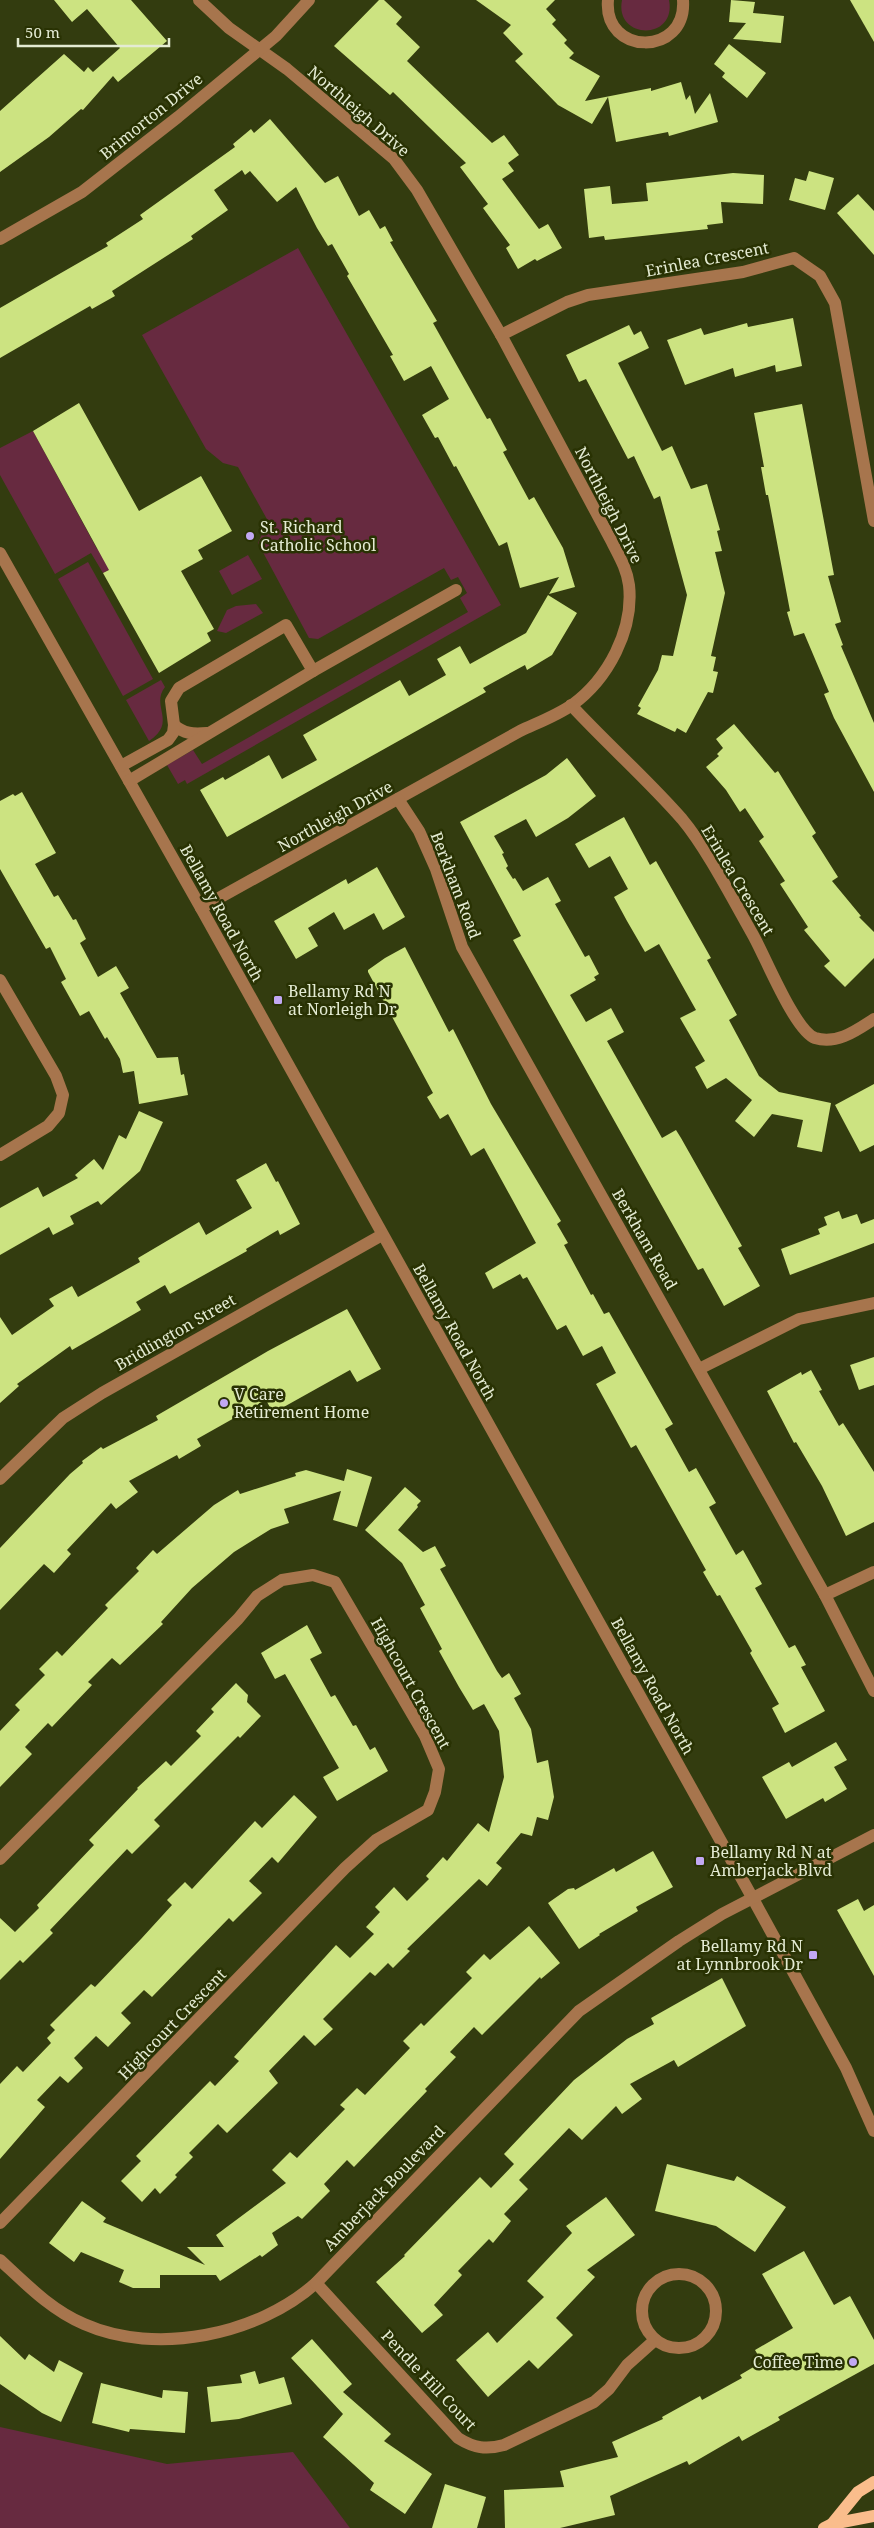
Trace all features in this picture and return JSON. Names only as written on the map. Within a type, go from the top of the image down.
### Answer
[{"type":"main road","points":[[828,2526],[858,2492],[874,2482]]},
{"type":"main road","points":[[828,2526],[874,2516]]},
{"type":"street","name":"Northleigh Drive","points":[[199,0],[224,24],[296,76],[394,159],[418,190],[612,542],[625,567],[629,586],[628,610],[622,636],[609,666],[591,688],[571,705],[520,731],[201,908]]},
{"type":"street","name":"Brimorton Drive","points":[[0,239],[82,192],[178,117],[276,36],[309,0]]},
{"type":"street","points":[[608,0],[610,20],[617,31],[627,39],[639,43],[651,43],[664,39],[674,32],[681,21],[683,0]]},
{"type":"street","name":"Erinlea Crescent","points":[[500,336],[567,302],[588,295],[743,272],[794,258],[820,276],[835,304],[874,521]]},
{"type":"street","name":"Bellamy Road North","points":[[0,553],[201,908],[752,1897],[846,2068],[874,2131]]},
{"type":"street","points":[[129,782],[187,748],[207,733],[456,590]]},
{"type":"street","points":[[121,766],[168,740],[173,733],[174,725],[171,701],[179,688],[286,625],[313,671]]},
{"type":"street","name":"Erinlea Crescent","points":[[571,705],[692,832],[754,936],[792,1012],[803,1028],[815,1038],[840,1038],[854,1032],[874,1018]]},
{"type":"street","points":[[174,725],[180,731],[190,734],[207,733]]},
{"type":"street","name":"Berkham Road","points":[[398,799],[419,831],[436,869],[462,947],[825,1595],[874,1691]]},
{"type":"street","points":[[0,980],[56,1076],[63,1095],[59,1113],[48,1126],[0,1155]]},
{"type":"street","name":"Bridlington Street","points":[[0,1479],[41,1437],[79,1408],[382,1235]]},
{"type":"street","points":[[699,1370],[799,1319],[874,1303]]},
{"type":"street","points":[[825,1595],[874,1572]]},
{"type":"street","name":"Highcourt Crescent","points":[[0,1859],[238,1619],[257,1596],[282,1580],[312,1575],[335,1582],[424,1736],[439,1769],[435,1792],[428,1810],[376,1840],[345,1868],[0,2223]]},
{"type":"street","name":"Amberjack Boulevard","points":[[0,2260],[47,2303],[84,2324],[125,2337],[165,2340],[232,2330],[272,2314],[303,2294],[316,2283],[579,2011],[679,1941],[752,1897],[874,1835]]},
{"type":"street","points":[[679,2274],[692,2276],[703,2282],[711,2292],[715,2303],[713,2326],[707,2335],[698,2343],[676,2348],[655,2340],[647,2330],[642,2318],[642,2305],[647,2292],[655,2283],[666,2276],[679,2274]]},
{"type":"street","name":"Pendle Hill Court","points":[[316,2283],[458,2438],[477,2448],[490,2449],[504,2445],[594,2402],[609,2389],[627,2365],[655,2340]]},
{"type":"shaded area","points":[[622,0],[669,0],[669,13],[664,23],[656,29],[635,28],[627,23],[622,13]]},
{"type":"shaded area","points":[[298,248],[501,605],[187,784],[185,780],[178,784],[167,765],[193,750],[202,764],[468,612],[460,598],[467,593],[458,577],[451,580],[444,568],[318,639],[309,638],[258,543],[268,521],[238,467],[223,463],[206,449],[142,335]]},
{"type":"shaded area","points":[[33,431],[97,549],[100,548],[111,569],[103,573],[91,553],[55,574],[0,475],[0,448]]},
{"type":"shaded area","points":[[248,555],[262,579],[232,595],[219,571]]},
{"type":"shaded area","points":[[88,562],[153,679],[123,696],[58,579]]},
{"type":"shaded area","points":[[256,604],[263,613],[226,633],[217,631],[227,610],[236,606]]},
{"type":"shaded area","points":[[161,680],[165,687],[160,701],[162,727],[149,741],[126,700]]},
{"type":"shaded area","points":[[0,2427],[167,2464],[293,2452],[350,2528],[0,2528]]},
{"type":"building","points":[[54,0],[131,0],[167,41],[118,82],[113,76],[83,110],[81,109],[49,137],[0,172],[0,111],[64,54],[84,72],[88,67],[93,72],[120,48],[87,9],[72,22]]},
{"type":"building","points":[[379,0],[384,0],[402,17],[396,24],[420,47],[407,61],[492,143],[504,135],[519,155],[508,163],[514,171],[502,179],[539,229],[548,224],[562,248],[537,261],[535,259],[518,269],[506,248],[510,245],[483,208],[488,204],[460,167],[466,163],[393,92],[390,95],[334,46]]},
{"type":"building","points":[[476,0],[555,0],[546,9],[556,20],[552,24],[567,40],[564,43],[574,53],[569,58],[600,76],[585,101],[651,88],[651,91],[681,82],[686,100],[690,95],[695,114],[710,93],[718,122],[669,136],[668,132],[616,142],[608,97],[592,124],[558,105],[515,61],[523,54],[503,33],[511,25]]},
{"type":"building","points":[[731,0],[755,2],[753,13],[784,16],[781,43],[733,39],[746,23],[729,22]]},
{"type":"building","points":[[850,0],[874,0],[874,42]]},
{"type":"building","points":[[729,44],[766,73],[747,98],[722,77],[725,73],[714,64]]},
{"type":"building","points":[[270,119],[325,183],[338,176],[359,216],[369,210],[380,229],[385,226],[393,241],[390,242],[437,321],[433,323],[487,419],[490,418],[507,450],[503,452],[529,500],[534,497],[563,548],[575,587],[549,594],[559,577],[520,588],[507,542],[499,546],[456,466],[454,467],[438,437],[435,438],[422,415],[449,399],[431,366],[404,381],[390,356],[393,355],[347,276],[349,274],[332,244],[328,246],[317,228],[296,187],[277,202],[250,171],[245,175],[242,170],[214,190],[228,210],[191,236],[193,239],[112,291],[115,296],[92,309],[90,306],[0,358],[0,308],[108,246],[106,243],[143,219],[140,215],[235,147],[233,144],[251,129],[254,133]]},
{"type":"building","points":[[809,171],[834,178],[825,210],[789,200],[795,178],[806,181]]},
{"type":"building","points":[[733,173],[764,175],[763,204],[721,202],[723,223],[707,225],[708,229],[605,240],[604,236],[589,238],[584,189],[610,186],[612,204],[648,201],[646,183]]},
{"type":"building","points":[[858,194],[874,211],[874,255],[837,213]]},
{"type":"building","points":[[793,318],[802,366],[776,372],[775,365],[735,377],[733,368],[685,385],[667,340],[701,328],[704,335],[747,323],[748,327]]},
{"type":"building","points":[[629,325],[634,335],[641,331],[649,348],[618,363],[662,451],[672,446],[691,489],[707,484],[720,530],[717,531],[722,551],[715,552],[725,593],[711,656],[716,657],[713,671],[718,672],[713,693],[708,692],[686,733],[677,728],[675,732],[637,714],[641,708],[638,706],[658,670],[662,655],[673,656],[687,595],[660,496],[654,499],[634,456],[628,459],[586,379],[579,382],[566,355]]},
{"type":"building","points":[[79,403],[139,511],[201,476],[232,531],[198,550],[203,559],[181,571],[214,629],[207,633],[211,641],[159,673],[103,573],[109,570],[33,431]]},
{"type":"building","points":[[802,404],[834,575],[828,576],[841,622],[835,624],[843,645],[841,646],[874,723],[874,792],[834,718],[824,694],[829,692],[804,633],[794,636],[787,612],[790,611],[768,495],[766,495],[761,467],[764,467],[754,413]]},
{"type":"building","points":[[548,595],[577,613],[552,655],[527,670],[525,665],[483,688],[486,692],[227,837],[200,790],[223,777],[225,780],[269,755],[282,779],[317,760],[303,735],[400,680],[409,696],[446,675],[437,659],[460,646],[470,664],[526,633]]},
{"type":"building","points":[[734,724],[775,773],[778,771],[816,833],[812,836],[838,877],[832,881],[861,916],[859,917],[874,932],[874,958],[845,987],[824,966],[830,961],[804,930],[808,927],[780,884],[785,881],[759,841],[764,837],[745,808],[740,812],[726,790],[706,767],[719,756],[717,754],[723,748],[716,739]]},
{"type":"building","points":[[567,758],[596,796],[568,818],[536,837],[526,819],[494,836],[504,853],[502,854],[508,866],[506,868],[523,891],[548,877],[561,901],[555,904],[585,957],[589,955],[599,974],[594,977],[596,980],[570,995],[586,1022],[611,1008],[624,1032],[607,1041],[662,1138],[676,1130],[742,1246],[738,1248],[760,1286],[724,1306],[703,1268],[698,1270],[513,940],[521,936],[460,822],[546,775]]},
{"type":"building","points":[[22,792],[56,853],[35,864],[54,897],[58,895],[73,920],[76,919],[86,939],[80,943],[98,977],[116,966],[129,988],[120,993],[157,1058],[178,1057],[181,1075],[184,1074],[188,1095],[139,1104],[134,1071],[123,1073],[120,1059],[107,1037],[105,1039],[89,1011],[80,1016],[61,982],[66,979],[50,947],[46,949],[0,869],[0,801],[13,794],[15,796]]},
{"type":"building","points":[[624,817],[650,865],[656,861],[711,958],[707,960],[737,1015],[729,1020],[759,1076],[779,1092],[831,1103],[822,1152],[797,1147],[803,1120],[772,1114],[754,1137],[735,1121],[752,1100],[726,1078],[707,1089],[695,1067],[705,1061],[680,1018],[696,1010],[659,944],[645,952],[627,921],[614,897],[628,889],[610,856],[589,868],[575,844]]},
{"type":"building","points":[[377,867],[405,917],[383,930],[374,913],[344,930],[334,912],[308,928],[318,946],[296,959],[274,921],[346,879],[348,884]]},
{"type":"building","points":[[405,947],[449,1032],[453,1029],[491,1104],[561,1221],[557,1224],[568,1243],[564,1245],[591,1295],[593,1294],[604,1314],[609,1312],[673,1424],[665,1429],[689,1472],[696,1468],[716,1503],[709,1507],[736,1555],[743,1550],[762,1584],[755,1588],[789,1648],[795,1645],[806,1665],[801,1667],[825,1711],[785,1733],[772,1708],[779,1704],[750,1653],[752,1651],[720,1595],[717,1596],[703,1572],[706,1570],[636,1445],[631,1448],[596,1384],[616,1373],[602,1346],[583,1356],[566,1325],[557,1330],[527,1277],[523,1279],[520,1274],[493,1289],[485,1273],[536,1243],[484,1148],[471,1156],[448,1114],[440,1119],[427,1097],[433,1093],[368,972],[368,970],[385,958]]},
{"type":"building","points":[[874,1084],[874,1145],[860,1152],[835,1105]]},
{"type":"building","points":[[139,1111],[163,1122],[140,1171],[101,1205],[98,1201],[70,1216],[74,1224],[53,1235],[49,1227],[0,1255],[0,1208],[38,1187],[43,1197],[78,1178],[75,1175],[94,1159],[103,1170],[119,1135],[126,1139]]},
{"type":"building","points":[[266,1163],[276,1182],[278,1181],[300,1224],[280,1235],[278,1230],[246,1249],[247,1251],[170,1294],[165,1285],[136,1302],[141,1310],[72,1350],[70,1346],[17,1384],[19,1386],[0,1403],[0,1317],[12,1335],[54,1306],[49,1299],[72,1286],[78,1297],[140,1262],[138,1258],[199,1222],[206,1235],[252,1208],[236,1180]]},
{"type":"building","points":[[839,1211],[842,1219],[857,1214],[861,1224],[874,1219],[874,1243],[790,1275],[781,1249],[820,1234],[818,1229],[827,1225],[824,1217]]},
{"type":"building","points":[[347,1309],[381,1369],[357,1382],[350,1370],[273,1413],[266,1400],[197,1439],[201,1446],[179,1459],[177,1455],[129,1481],[138,1492],[116,1509],[111,1503],[67,1550],[71,1554],[54,1573],[44,1564],[0,1610],[0,1548],[70,1474],[83,1463],[82,1461],[101,1447],[103,1449],[158,1420],[156,1416],[268,1351]]},
{"type":"building","points":[[874,1357],[874,1385],[859,1390],[850,1365]]},
{"type":"building","points":[[811,1370],[822,1390],[819,1391],[839,1426],[843,1423],[874,1472],[874,1522],[846,1536],[822,1486],[796,1442],[794,1443],[767,1391],[801,1372],[802,1375]]},
{"type":"building","points":[[347,1469],[372,1477],[357,1527],[333,1520],[341,1491],[284,1509],[289,1523],[271,1529],[234,1552],[192,1588],[161,1622],[163,1624],[120,1665],[112,1658],[88,1682],[92,1685],[52,1727],[48,1723],[25,1747],[32,1754],[0,1787],[0,1731],[20,1710],[15,1705],[45,1675],[39,1669],[57,1651],[62,1656],[108,1608],[105,1605],[139,1571],[136,1568],[153,1550],[157,1554],[214,1505],[238,1490],[240,1494],[296,1476],[295,1473],[306,1470],[344,1481]]},
{"type":"building","points":[[405,1487],[421,1501],[398,1530],[423,1552],[435,1546],[446,1566],[440,1569],[497,1671],[502,1678],[509,1673],[521,1694],[514,1698],[531,1729],[537,1763],[548,1760],[554,1797],[548,1820],[537,1817],[532,1836],[521,1833],[496,1863],[502,1868],[487,1886],[479,1879],[407,1949],[410,1951],[393,1968],[388,1963],[375,1976],[370,1972],[323,2019],[333,2029],[315,2046],[304,2035],[269,2071],[278,2083],[227,2133],[218,2124],[189,2153],[193,2157],[175,2175],[177,2177],[160,2194],[155,2188],[142,2202],[121,2181],[141,2161],[136,2156],[210,2081],[215,2086],[239,2061],[234,2057],[336,1945],[350,1958],[374,1934],[366,1927],[380,1912],[375,1907],[394,1887],[407,1901],[429,1879],[426,1876],[443,1857],[447,1861],[478,1823],[489,1832],[504,1777],[499,1731],[484,1704],[473,1710],[459,1687],[439,1651],[442,1649],[420,1608],[425,1605],[402,1563],[365,1530]]},
{"type":"building","points":[[307,1625],[322,1653],[310,1659],[331,1697],[335,1695],[353,1726],[356,1725],[370,1750],[375,1747],[388,1771],[337,1801],[323,1777],[339,1768],[285,1674],[275,1679],[261,1653]]},
{"type":"building","points":[[236,1683],[248,1695],[247,1702],[261,1716],[240,1738],[238,1736],[154,1820],[160,1826],[132,1854],[127,1849],[50,1930],[53,1933],[23,1963],[20,1960],[0,1980],[0,1918],[15,1932],[39,1908],[37,1905],[94,1845],[89,1840],[137,1788],[166,1761],[171,1766],[201,1736],[196,1731],[214,1712],[211,1709]]},
{"type":"building","points":[[836,1742],[847,1760],[834,1767],[847,1789],[825,1802],[823,1798],[786,1819],[762,1777],[789,1762],[792,1767]]},
{"type":"building","points":[[294,1795],[317,1817],[278,1863],[272,1857],[249,1881],[262,1893],[233,1922],[229,1918],[152,1997],[144,1990],[121,2013],[131,2023],[108,2047],[96,2036],[74,2058],[83,2068],[68,2083],[60,2076],[37,2100],[45,2107],[0,2159],[0,2084],[17,2066],[23,2072],[51,2043],[47,2038],[55,2030],[50,2025],[91,1984],[95,1987],[141,1939],[172,1905],[167,1900],[185,1882],[192,1889],[255,1821],[262,1828]]},
{"type":"building","points":[[653,1851],[673,1887],[636,1907],[638,1911],[599,1934],[579,1949],[548,1903],[568,1889],[574,1888],[575,1890],[614,1868],[616,1872]]},
{"type":"building","points":[[858,1899],[864,1911],[874,1905],[874,1976],[837,1910]]},
{"type":"building","points":[[529,1926],[560,1963],[541,1979],[540,1977],[482,2035],[474,2027],[450,2052],[456,2057],[425,2089],[427,2091],[354,2167],[347,2160],[324,2184],[330,2191],[302,2219],[298,2216],[272,2233],[278,2245],[262,2257],[260,2255],[220,2281],[216,2275],[160,2275],[160,2288],[133,2288],[119,2282],[124,2270],[81,2252],[74,2262],[49,2243],[82,2201],[106,2218],[103,2222],[205,2265],[187,2247],[224,2247],[216,2235],[286,2183],[272,2170],[290,2152],[297,2158],[345,2109],[340,2105],[357,2088],[365,2095],[410,2048],[403,2041],[421,2023],[424,2026],[472,1978],[466,1972],[484,1954],[490,1960]]},
{"type":"building","points":[[722,1978],[746,2026],[678,2067],[674,2060],[630,2084],[642,2099],[622,2114],[616,2106],[582,2140],[569,2128],[519,2180],[528,2189],[504,2214],[511,2221],[493,2243],[489,2239],[458,2271],[462,2275],[434,2305],[443,2315],[422,2333],[376,2282],[405,2256],[480,2177],[491,2188],[514,2164],[504,2154],[574,2080],[627,2039],[654,2024],[651,2018]]},
{"type":"building","points":[[667,2164],[734,2181],[737,2176],[786,2207],[755,2252],[716,2226],[655,2211]]},
{"type":"building","points":[[606,2197],[635,2235],[587,2270],[595,2277],[556,2318],[573,2335],[538,2369],[529,2360],[488,2397],[456,2360],[488,2332],[497,2343],[544,2297],[527,2281],[572,2233],[566,2226]]},
{"type":"building","points":[[804,2251],[834,2305],[850,2296],[874,2340],[874,2364],[778,2417],[780,2420],[742,2441],[739,2436],[689,2465],[687,2461],[610,2496],[615,2515],[560,2528],[505,2528],[504,2490],[564,2487],[560,2471],[618,2457],[612,2442],[663,2419],[662,2417],[700,2396],[702,2400],[742,2378],[740,2375],[762,2362],[755,2350],[793,2328],[762,2274]]},
{"type":"building","points":[[0,2336],[25,2360],[29,2354],[54,2372],[59,2360],[83,2373],[61,2422],[42,2413],[0,2384]]},
{"type":"building","points":[[312,2339],[352,2384],[343,2392],[391,2434],[384,2441],[432,2474],[405,2514],[370,2490],[374,2483],[323,2437],[343,2414],[291,2358]]},
{"type":"building","points":[[255,2371],[259,2384],[284,2377],[292,2404],[239,2419],[211,2422],[207,2387],[242,2383],[240,2375]]},
{"type":"building","points":[[101,2383],[162,2398],[163,2390],[188,2392],[185,2433],[130,2429],[129,2432],[92,2423]]},
{"type":"building","points":[[445,2484],[486,2497],[477,2528],[432,2528]]},
{"type":"place","name":"St. Richard Catholic School","points":[[250,536]]},
{"type":"place","name":"Bellamy Rd N at Norleigh Dr","points":[[278,1000]]},
{"type":"place","name":"V Care Retirement Home","points":[[224,1403]]},
{"type":"place","name":"Bellamy Rd N at Amberjack Blvd","points":[[700,1861]]},
{"type":"place","name":"Bellamy Rd N at Lynnbrook Dr","points":[[813,1955]]},
{"type":"place","name":"Coffee Time","points":[[853,2362]]}]
